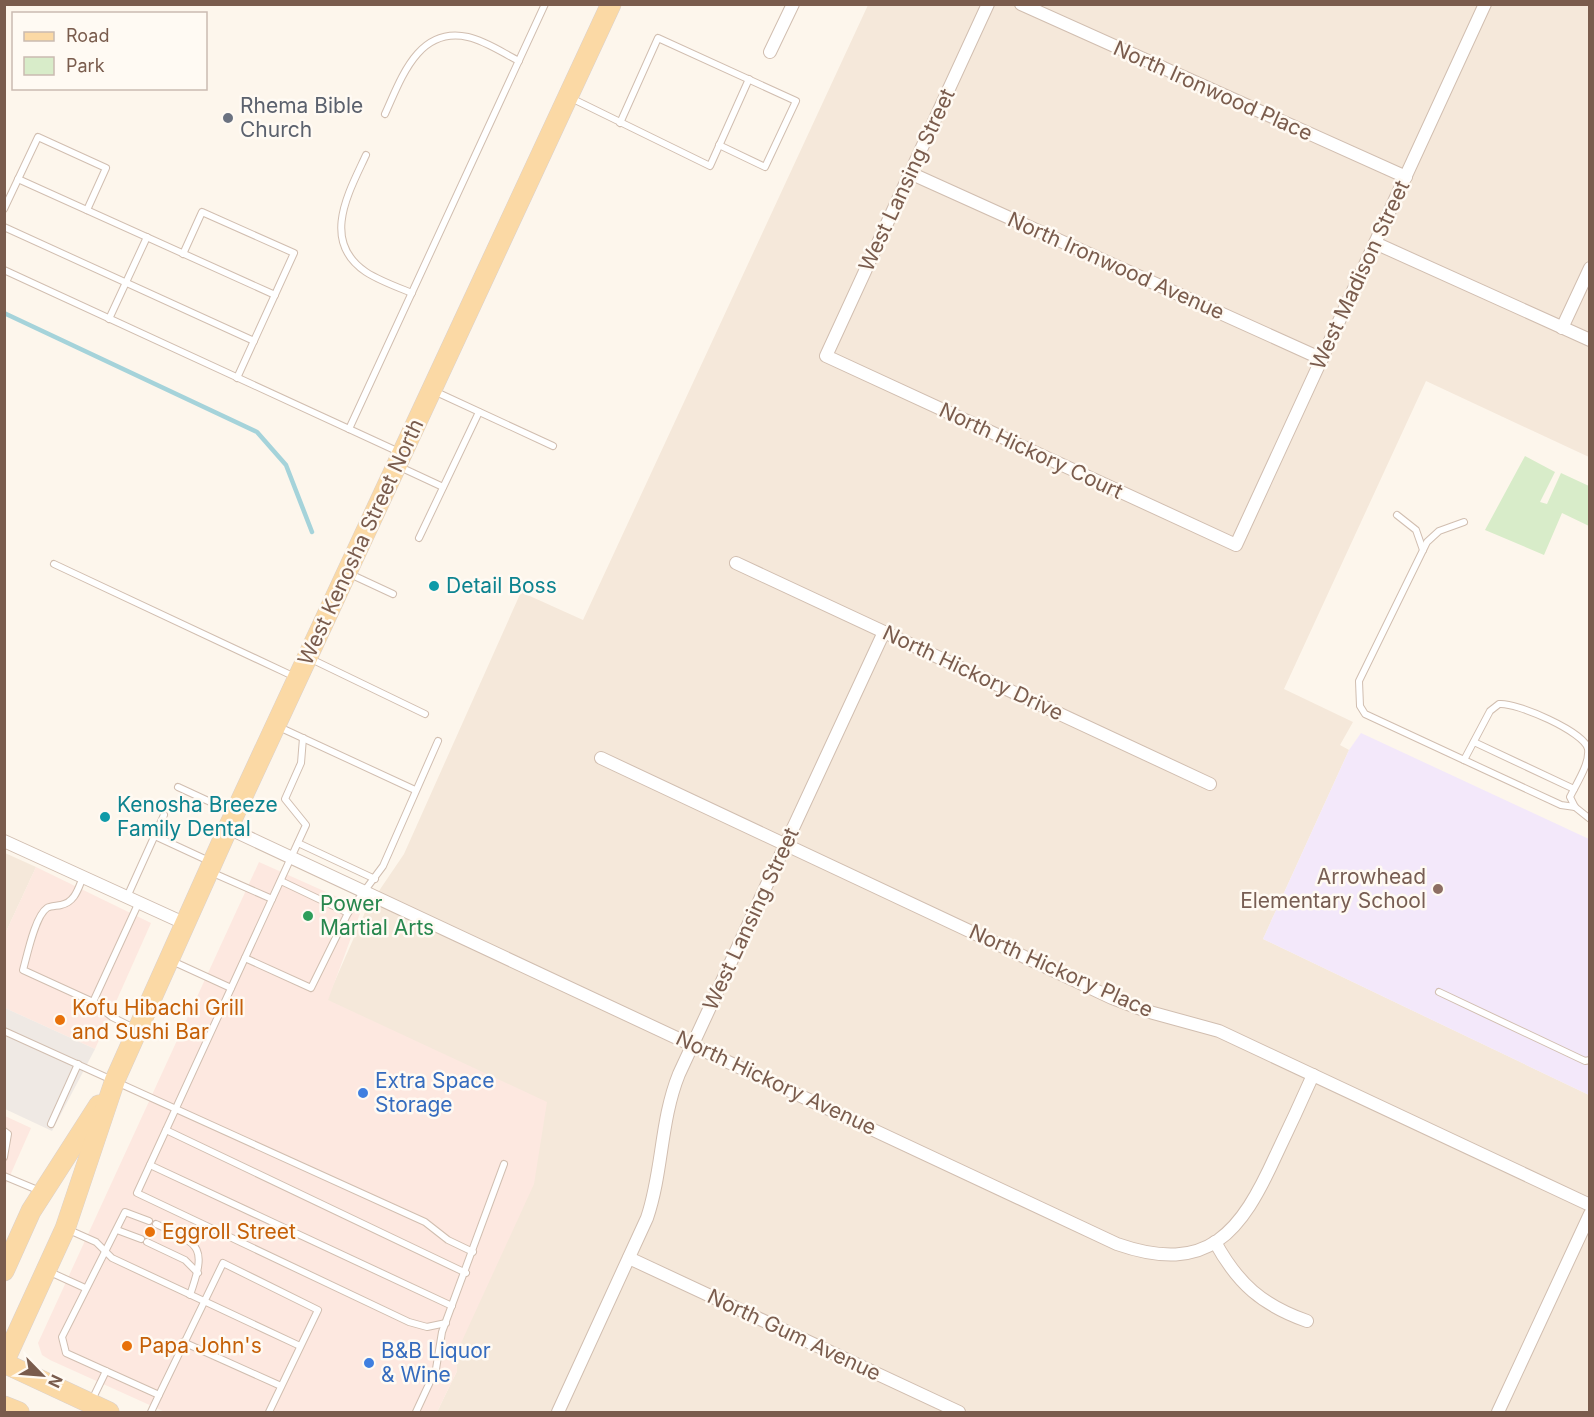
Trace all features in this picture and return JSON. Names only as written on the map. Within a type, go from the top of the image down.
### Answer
[{"type":"main road","name":"West Kenosha Street North","points":[[4,1363],[65,1229],[115,1080],[169,959],[611,4]]},
{"type":"main road","name":"West Kenosha Street North","points":[[4,1271],[31,1211],[115,1080]]},
{"type":"main road","points":[[4,1363],[109,1413]]},
{"type":"main road","points":[[4,1406],[19,1413]]},
{"type":"street","points":[[770,52],[793,4]]},
{"type":"street","name":"West Lansing Street","points":[[826,356],[988,4]]},
{"type":"street","name":"North Ironwood Place","points":[[1021,4],[1406,177]]},
{"type":"street","name":"West Madison Street","points":[[1236,545],[1485,4]]},
{"type":"street","name":"North Ironwood Avenue","points":[[910,173],[1322,359]]},
{"type":"street","points":[[1375,243],[1590,340]]},
{"type":"street","points":[[1562,328],[1590,268]]},
{"type":"street","name":"North Hickory Court","points":[[826,356],[1236,545]]},
{"type":"street","name":"North Hickory Drive","points":[[736,563],[1210,784]]},
{"type":"street","name":"West Lansing Street","points":[[558,1413],[652,1204],[669,1105],[693,1044],[884,632]]},
{"type":"street","name":"North Hickory Place","points":[[601,758],[1125,1003],[1152,1013],[1207,1027],[1590,1205]]},
{"type":"street","name":"North Hickory Avenue","points":[[232,821],[292,857],[1117,1244],[1144,1252],[1172,1255],[1194,1252],[1215,1242]]},
{"type":"street","points":[[4,842],[186,924]]},
{"type":"street","points":[[1306,1321],[1277,1310],[1262,1299],[1232,1268],[1215,1242],[1234,1228],[1252,1205],[1313,1075]]},
{"type":"street","points":[[1498,1413],[1590,1214]]},
{"type":"street","name":"North Gum Avenue","points":[[629,1258],[959,1413]]},
{"type":"lane","points":[[349,429],[545,4]]},
{"type":"lane","points":[[385,114],[410,61],[420,50],[444,37],[469,37],[519,61]]},
{"type":"lane","points":[[620,123],[658,38],[796,101],[765,167],[719,145]]},
{"type":"lane","points":[[568,96],[710,166],[750,79]]},
{"type":"lane","points":[[4,209],[38,137],[106,168],[87,210]]},
{"type":"lane","points":[[366,155],[340,217],[346,249],[364,271],[412,293]]},
{"type":"lane","points":[[18,179],[275,295]]},
{"type":"lane","points":[[183,254],[202,212],[294,253],[237,378]]},
{"type":"lane","points":[[4,227],[254,341]]},
{"type":"lane","points":[[109,319],[147,237]]},
{"type":"lane","points":[[4,270],[349,429],[443,487]]},
{"type":"lane","points":[[431,390],[553,446]]},
{"type":"lane","points":[[419,538],[478,412]]},
{"type":"lane","points":[[1397,515],[1416,530],[1423,551]]},
{"type":"lane","points":[[1464,522],[1439,531],[1423,551],[1359,681],[1360,706],[1365,714],[1561,805],[1575,807]]},
{"type":"lane","points":[[54,564],[298,678]]},
{"type":"lane","points":[[347,573],[393,594]]},
{"type":"lane","points":[[308,657],[425,714]]},
{"type":"lane","points":[[1464,760],[1490,711],[1499,704],[1521,706],[1581,737],[1588,747],[1588,757],[1570,797],[1575,807],[1590,819]]},
{"type":"lane","points":[[276,725],[415,790]]},
{"type":"lane","points":[[303,738],[301,764],[285,799],[306,825],[137,1193],[409,1322],[427,1327],[446,1323]]},
{"type":"lane","points":[[245,958],[311,988],[348,913],[375,879],[438,741]]},
{"type":"lane","points":[[1474,742],[1574,789]]},
{"type":"lane","points":[[178,787],[232,821]]},
{"type":"lane","points":[[93,1002],[164,815]]},
{"type":"lane","points":[[155,836],[272,899]]},
{"type":"lane","points":[[298,843],[375,879]]},
{"type":"lane","points":[[83,877],[73,899],[66,904],[48,907],[44,912],[36,926],[23,970],[93,1002],[112,1017],[138,1029]]},
{"type":"lane","points":[[281,881],[348,913]]},
{"type":"lane","points":[[169,959],[231,988]]},
{"type":"lane","points":[[1439,992],[1585,1061],[1590,1060]]},
{"type":"lane","points":[[4,1031],[425,1222],[448,1240],[472,1252]]},
{"type":"lane","points":[[51,1124],[78,1064]]},
{"type":"lane","points":[[166,1130],[466,1273]]},
{"type":"lane","points":[[4,1131],[8,1134],[4,1157]]},
{"type":"lane","points":[[416,1413],[436,1369],[446,1323],[504,1164]]},
{"type":"lane","points":[[150,1165],[452,1306]]},
{"type":"lane","points":[[4,1176],[43,1193]]},
{"type":"lane","points":[[159,1395],[66,1353],[62,1337],[125,1212],[188,1240],[196,1247],[201,1259],[190,1295]]},
{"type":"lane","points":[[65,1229],[96,1242],[107,1250],[112,1258],[300,1346]]},
{"type":"lane","points":[[117,1230],[185,1260],[198,1273]]},
{"type":"lane","points":[[151,1413],[222,1263],[318,1310],[269,1413]]},
{"type":"lane","points":[[46,1271],[85,1288]]},
{"type":"lane","points":[[183,1342],[281,1386]]},
{"type":"lane","points":[[90,1404],[106,1371]]},
{"type":"shaded area","points":[[868,5],[1589,5],[1589,457],[1426,381],[1284,689],[1353,722],[1340,745],[1349,750],[1263,939],[1589,1095],[1589,1412],[437,1412],[457,1371],[455,1354],[327,999],[366,910],[404,854],[521,592],[583,620]]},
{"type":"shaded area","name":"Arrowhead Elementary School","points":[[1361,733],[1589,839],[1589,1095],[1263,939],[1349,750]]},
{"type":"shaded area","points":[[5,853],[36,867],[5,934]]},
{"type":"shaded area","points":[[259,862],[362,908],[328,1000],[547,1102],[534,1184],[456,1354],[457,1371],[437,1412],[165,1412],[50,1360],[42,1355],[38,1343]]},
{"type":"shaded area","points":[[36,867],[151,923],[95,1049],[5,1008],[5,934]]},
{"type":"shaded area","points":[[5,1008],[95,1049],[52,1131],[5,1109]]},
{"type":"shaded area","points":[[5,1116],[31,1128],[5,1187]]},
{"type":"green space","points":[[1525,456],[1555,472],[1540,502],[1547,504],[1561,473],[1589,486],[1589,526],[1562,513],[1544,555],[1485,530]]},
{"type":"waterway","points":[[4,313],[257,432],[286,465],[312,532]]},
{"type":"place","name":"Rhema Bible Church","points":[[228,118]]},
{"type":"place","name":"Detail Boss","points":[[434,586]]},
{"type":"place","name":"Kenosha Breeze Family Dental","points":[[105,817]]},
{"type":"place","name":"Arrowhead Elementary School","points":[[1438,889]]},
{"type":"place","name":"Power Martial Arts","points":[[308,916]]},
{"type":"place","name":"Kofu Hibachi Grill and Sushi Bar","points":[[60,1020]]},
{"type":"place","name":"Extra Space Storage","points":[[363,1093]]},
{"type":"place","name":"Eggroll Street","points":[[150,1232]]},
{"type":"place","name":"Papa John's","points":[[127,1346]]},
{"type":"place","name":"B&B Liquor & Wine","points":[[369,1363]]}]
